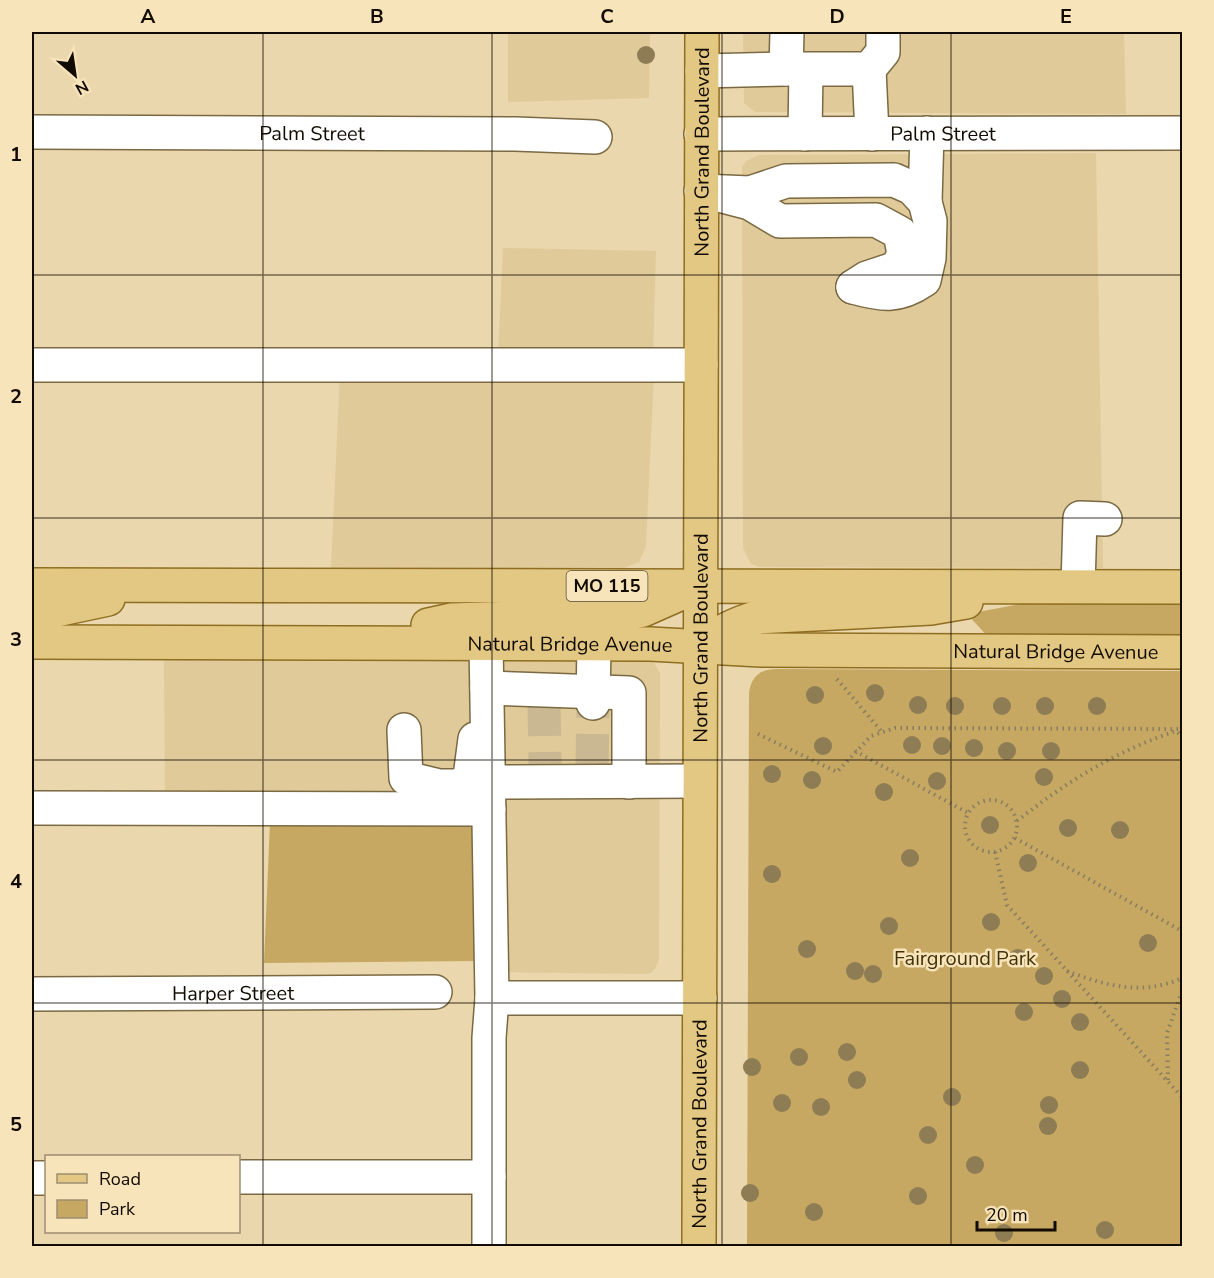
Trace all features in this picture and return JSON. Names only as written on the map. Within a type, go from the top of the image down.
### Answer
[{"type":"main road","name":"North Grand Boulevard","points":[[699,1246],[702,32]]},
{"type":"main road","name":"MO 115","points":[[32,585],[480,588],[700,584],[1182,586]]},
{"type":"main road","points":[[356,642],[451,620],[625,614],[663,603],[700,584]]},
{"type":"main road","points":[[32,611],[56,610],[165,586]]},
{"type":"main road","points":[[700,647],[722,631],[740,622],[759,617],[931,608],[1042,586]]},
{"type":"main road","name":"Natural Bridge Avenue","points":[[32,642],[486,643],[761,650],[1182,652]]},
{"type":"street","points":[[787,32],[796,70],[805,134]]},
{"type":"street","points":[[872,134],[869,69],[883,52],[883,32]]},
{"type":"street","points":[[702,71],[869,69]]},
{"type":"street","name":"Palm Street","points":[[32,132],[514,134],[595,137]]},
{"type":"street","points":[[701,191],[750,203],[780,221],[876,220],[900,233],[904,254],[897,268],[867,278],[853,287],[882,295],[909,290],[924,280],[929,258],[930,222],[925,202],[927,133]]},
{"type":"street","name":"Palm Street","points":[[701,134],[1182,133]]},
{"type":"street","points":[[701,191],[750,193],[786,181],[894,180],[912,188],[925,202]]},
{"type":"street","points":[[32,365],[701,365]]},
{"type":"street","points":[[1078,586],[1080,518],[1105,519]]},
{"type":"street","points":[[404,730],[406,778],[439,786],[460,786],[470,777],[486,643]]},
{"type":"street","points":[[593,697],[594,644]]},
{"type":"street","points":[[480,684],[544,696],[593,697],[629,693],[629,782]]},
{"type":"street","points":[[480,684],[488,796],[492,998],[489,1038],[489,1246]]},
{"type":"street","points":[[32,808],[488,796],[545,774],[592,774],[629,782],[699,781]]},
{"type":"street","name":"Harper Street","points":[[32,994],[435,992]]},
{"type":"street","points":[[492,998],[700,998]]},
{"type":"street","points":[[240,1177],[489,1177]]},
{"type":"path","points":[[832,674],[881,731]]},
{"type":"path","points":[[758,734],[832,771],[842,767],[855,750],[871,736],[881,731],[909,728],[1176,731],[1182,736]]},
{"type":"path","points":[[1017,822],[1095,765],[1121,752],[1182,729]]},
{"type":"path","points":[[855,750],[968,813]]},
{"type":"path","points":[[996,799],[1010,807],[1017,822],[1015,838],[1010,845],[995,852],[978,849],[972,844],[964,829],[968,813],[980,802],[996,799]]},
{"type":"path","points":[[1015,838],[1182,931]]},
{"type":"path","points":[[995,852],[1007,905],[1182,1097]]},
{"type":"path","points":[[1066,971],[1125,988],[1156,986],[1182,978]]},
{"type":"path","points":[[1168,1081],[1167,1033],[1182,991]]},
{"type":"shaded area","points":[[508,32],[650,32],[649,98],[508,102]]},
{"type":"shaded area","points":[[743,32],[1124,32],[1126,114],[755,112],[744,103]]},
{"type":"shaded area","points":[[1096,153],[1103,568],[759,567],[751,564],[743,548],[742,167],[746,161],[759,155]]},
{"type":"shaded area","points":[[503,248],[656,251],[653,357],[498,358]]},
{"type":"shaded area","points":[[340,372],[654,373],[646,546],[639,562],[622,569],[331,569]]},
{"type":"shaded area","points":[[645,658],[653,661],[660,673],[659,959],[656,967],[651,973],[644,974],[496,972],[491,660]]},
{"type":"shaded area","points":[[164,659],[479,661],[481,802],[165,803]]},
{"type":"green space","points":[[1052,598],[1182,599],[1182,640],[991,640],[967,614]]},
{"type":"green space","name":"Fairground Park","points":[[766,670],[1182,671],[1182,1246],[747,1246],[749,692],[752,681],[758,674]]},
{"type":"green space","points":[[477,819],[477,961],[264,963],[270,822]]},
{"type":"tunnel","points":[[544,703],[545,766]]},
{"type":"tunnel","points":[[592,767],[593,703]]}]
